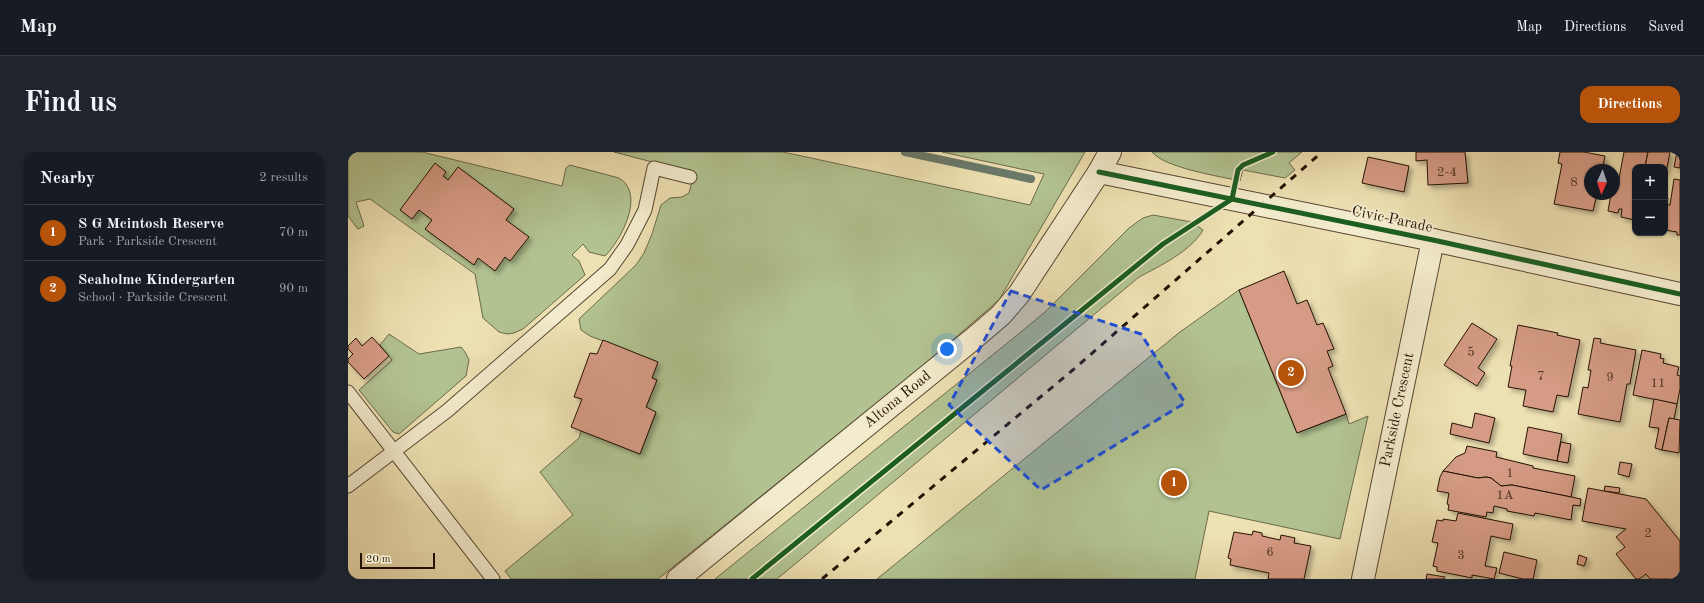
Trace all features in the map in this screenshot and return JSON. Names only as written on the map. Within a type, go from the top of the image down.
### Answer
[{"type":"street","name":"Altona Road","points":[[678,579],[1001,315],[1023,288],[1099,172],[1110,152]]},
{"type":"street","name":"Civic Parade","points":[[1099,172],[1433,240],[1680,294]]},
{"type":"street","name":"Parkside Crescent","points":[[1363,579],[1433,240]]},
{"type":"lane","points":[[348,486],[447,411],[610,270],[627,245],[645,210],[654,168],[690,177]]},
{"type":"lane","points":[[348,392],[493,579]]},
{"type":"highlighted area","points":[[1011,291],[1141,334],[1185,403],[1041,490],[949,405]]},
{"type":"green space","points":[[348,152],[422,152],[562,186],[566,168],[570,165],[619,178],[627,185],[631,205],[624,229],[605,256],[589,252],[583,244],[572,255],[579,261],[585,275],[523,329],[507,334],[499,332],[483,318],[475,274],[370,199],[356,202],[364,226],[358,229],[348,216]]},
{"type":"green space","points":[[614,152],[783,152],[1030,205],[1044,174],[942,152],[1085,152],[999,300],[920,368],[658,579],[511,579],[505,571],[573,515],[540,472],[579,438],[581,431],[640,454],[656,413],[646,407],[657,380],[652,378],[658,362],[590,336],[581,330],[579,319],[636,265],[644,253],[652,234],[661,205],[670,198],[682,197],[689,193],[694,173]]},
{"type":"green space","points":[[1152,152],[1302,152],[1289,163],[1295,170],[1285,178],[1243,170],[1240,181],[1180,167],[1168,163]]},
{"type":"green space","points":[[1153,215],[1192,222],[1203,230],[1198,238],[1183,251],[1139,277],[777,579],[715,579],[1021,332],[1045,312],[1129,228],[1143,218]]},
{"type":"green space","points":[[1239,290],[1297,433],[1346,414],[1349,424],[1368,416],[1340,539],[1209,511],[1195,579],[877,579],[1180,332]]},
{"type":"green space","points":[[389,334],[419,354],[461,347],[469,360],[466,376],[399,434],[393,432],[359,390],[392,360],[380,345]]},
{"type":"building","points":[[1416,152],[1465,152],[1468,183],[1428,185],[1427,160],[1416,161]]},
{"type":"building","points":[[1560,152],[1584,152],[1605,156],[1603,164],[1584,164],[1584,200],[1596,200],[1593,211],[1554,204],[1562,164],[1558,163]]},
{"type":"building","points":[[1624,152],[1648,152],[1646,164],[1632,164],[1632,219],[1621,217],[1622,209],[1619,209],[1618,213],[1608,211],[1610,200],[1620,200],[1620,173]]},
{"type":"building","points":[[1648,152],[1670,152],[1668,164],[1646,164]]},
{"type":"building","points":[[1677,152],[1680,152],[1680,168],[1674,167]]},
{"type":"building","points":[[1368,157],[1409,166],[1404,192],[1362,183]]},
{"type":"building","points":[[435,163],[446,172],[443,176],[448,180],[458,167],[514,209],[506,220],[529,237],[510,261],[505,257],[495,271],[478,258],[474,265],[425,229],[432,220],[419,210],[412,219],[400,210]]},
{"type":"building","points":[[1674,179],[1680,180],[1680,235],[1677,235],[1677,232],[1668,230],[1668,205],[1670,205]]},
{"type":"building","points":[[1284,271],[1297,304],[1307,300],[1317,325],[1323,323],[1334,349],[1327,351],[1333,366],[1328,368],[1346,414],[1297,433],[1239,290]]},
{"type":"building","points":[[1472,323],[1497,339],[1478,368],[1485,373],[1477,386],[1444,365]]},
{"type":"building","points":[[1518,325],[1558,333],[1557,335],[1580,340],[1568,397],[1557,395],[1553,412],[1523,406],[1526,390],[1508,387],[1512,366],[1510,366]]},
{"type":"building","points":[[372,337],[389,356],[364,379],[348,362],[348,359],[353,354],[348,349],[348,346],[356,338],[362,346]]},
{"type":"building","points":[[1594,338],[1601,339],[1600,343],[1636,350],[1630,384],[1627,384],[1620,422],[1578,414],[1583,387],[1588,388],[1591,370],[1588,370]]},
{"type":"building","points":[[603,340],[658,362],[652,378],[657,380],[646,407],[656,412],[640,454],[571,427],[582,399],[574,397],[590,353],[597,354]]},
{"type":"building","points":[[1642,350],[1661,354],[1660,358],[1664,359],[1663,363],[1679,367],[1677,375],[1680,376],[1680,389],[1677,404],[1633,395]]},
{"type":"building","points":[[1654,399],[1677,404],[1674,419],[1669,418],[1662,450],[1655,448],[1659,428],[1649,427]]},
{"type":"building","points":[[1475,413],[1495,418],[1489,443],[1450,434],[1452,423],[1472,428]]},
{"type":"building","points":[[1669,418],[1680,420],[1679,453],[1662,450]]},
{"type":"building","points":[[1528,427],[1562,434],[1557,461],[1523,454]]},
{"type":"building","points":[[1561,442],[1571,444],[1568,463],[1557,461]]},
{"type":"building","points":[[1467,446],[1497,452],[1496,457],[1533,466],[1533,468],[1575,476],[1571,497],[1512,485],[1501,486],[1491,478],[1478,478],[1443,471],[1456,457],[1465,453]]},
{"type":"building","points":[[1620,462],[1632,464],[1629,477],[1618,474]]},
{"type":"building","points":[[1443,471],[1478,478],[1491,478],[1501,486],[1512,485],[1581,499],[1580,506],[1573,505],[1571,520],[1535,513],[1534,516],[1507,511],[1507,509],[1494,506],[1493,513],[1487,512],[1486,517],[1448,510],[1449,505],[1447,504],[1449,493],[1437,491]]},
{"type":"building","points":[[1605,486],[1620,488],[1619,493],[1604,491]]},
{"type":"building","points":[[1588,488],[1646,499],[1680,541],[1680,579],[1650,579],[1646,574],[1639,579],[1636,579],[1616,554],[1625,547],[1616,537],[1626,529],[1582,521]]},
{"type":"building","points":[[1458,513],[1513,524],[1510,540],[1491,536],[1485,566],[1497,568],[1494,579],[1472,575],[1472,578],[1437,571],[1437,567],[1433,566],[1438,543],[1432,542],[1437,520],[1443,521],[1443,519],[1456,521]]},
{"type":"building","points":[[1253,531],[1262,533],[1262,536],[1280,540],[1281,535],[1295,538],[1294,543],[1311,546],[1304,579],[1268,579],[1269,573],[1230,565],[1231,559],[1228,558],[1234,532],[1252,535]]},
{"type":"building","points":[[1504,552],[1537,560],[1533,579],[1523,579],[1499,573]]},
{"type":"building","points":[[1579,555],[1587,558],[1584,566],[1577,564]]},
{"type":"building","points":[[1427,574],[1445,577],[1444,579],[1426,579]]},
{"type":"waterway","points":[[905,152],[1031,179]]},
{"type":"railway","points":[[822,579],[1074,369],[1322,152]]},
{"type":"cycle path","points":[[752,579],[1163,244],[1232,199],[1238,170],[1243,165],[1273,152]]},
{"type":"cycle path","points":[[1099,172],[1433,240],[1680,294]]},
{"type":"place","name":"Seaholme Kindergarten","points":[[1291,373]]},
{"type":"place","name":"S G Mcintosh Reserve","points":[[1174,483]]}]
